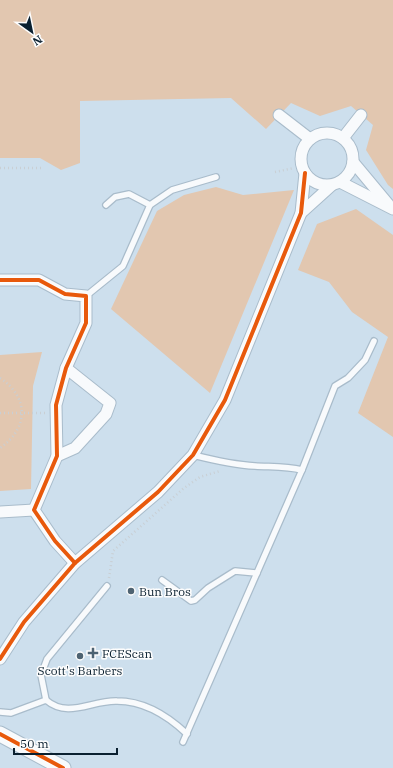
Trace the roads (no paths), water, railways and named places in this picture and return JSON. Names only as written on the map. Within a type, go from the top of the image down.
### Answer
[{"type":"street","points":[[279,115],[310,139]]},
{"type":"street","points":[[343,138],[361,115]]},
{"type":"street","points":[[0,659],[24,622],[75,563],[158,492],[193,455],[225,400],[302,213],[303,170],[301,154],[304,146],[310,139],[326,133],[343,138],[351,149],[353,162],[351,170],[302,213]]},
{"type":"street","points":[[353,162],[392,208]]},
{"type":"street","points":[[303,170],[316,183],[336,184],[392,208]]},
{"type":"street","points":[[0,280],[40,280],[65,294],[86,296],[86,323],[66,368],[56,405],[57,456],[34,510]]},
{"type":"street","points":[[57,456],[75,448],[106,414],[110,403],[66,368]]},
{"type":"street","points":[[34,510],[55,541],[75,563]]},
{"type":"street","points":[[0,512],[34,510]]},
{"type":"street","points":[[0,734],[63,768]]},
{"type":"lane","points":[[86,296],[123,266],[150,206],[172,190],[216,177]]},
{"type":"lane","points":[[106,205],[115,197],[129,194],[150,206]]},
{"type":"lane","points":[[184,742],[302,470],[335,386],[348,378],[365,360],[374,341]]},
{"type":"lane","points":[[193,455],[227,463],[254,466],[289,467],[302,470]]},
{"type":"lane","points":[[162,580],[191,601],[195,600],[208,588],[235,571],[257,573]]},
{"type":"lane","points":[[107,586],[47,659],[41,675],[46,700],[51,704],[66,710],[116,701],[140,704],[171,718],[187,734]]},
{"type":"lane","points":[[0,712],[11,713],[46,700]]},
{"type":"place","name":"Bun Bros","points":[[131,591]]},
{"type":"place","name":"FCEScan","points":[[93,653]]},
{"type":"place","name":"Scott's Barbers","points":[[80,656]]}]
